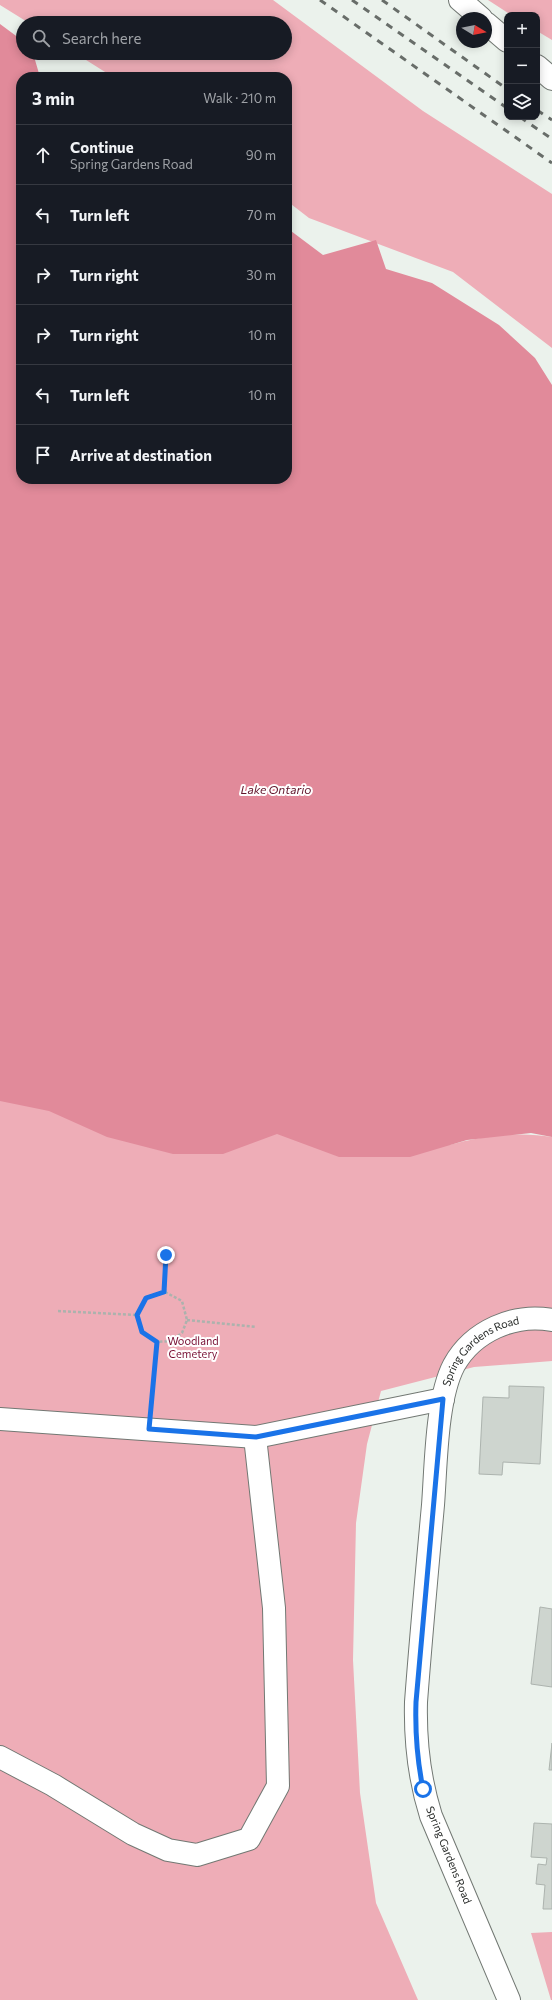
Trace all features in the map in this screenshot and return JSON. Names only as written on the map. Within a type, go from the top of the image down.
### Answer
[{"type":"street","points":[[460,0],[474,12]]},
{"type":"street","points":[[492,28],[504,38]]},
{"type":"street","points":[[540,69],[552,79]]},
{"type":"street","name":"Spring Gardens Road","points":[[509,2000],[431,1816],[423,1789],[417,1760],[415,1730],[416,1702],[443,1399],[454,1365],[472,1343],[481,1335],[513,1321],[536,1318],[552,1320]]},
{"type":"street","points":[[0,1418],[255,1437],[443,1399]]},
{"type":"street","points":[[0,1757],[53,1785],[133,1834],[168,1850],[197,1855],[249,1839],[278,1786],[274,1608],[255,1437]]},
{"type":"path","points":[[164,1292],[166,1255]]},
{"type":"path","points":[[164,1292],[182,1301],[187,1320],[182,1333],[171,1341],[157,1342],[142,1332],[137,1315],[146,1298],[164,1292]]},
{"type":"path","points":[[58,1311],[137,1315]]},
{"type":"path","points":[[187,1320],[256,1327]]},
{"type":"path","points":[[149,1429],[157,1342]]},
{"type":"green space","points":[[0,0],[273,0],[423,111],[552,194],[552,348],[453,272],[309,218],[292,205],[292,72],[105,72],[86,60],[292,60],[292,16],[18,16],[0,5]]},
{"type":"green space","points":[[488,0],[552,0],[552,40],[540,33],[540,12],[506,12]]},
{"type":"green space","name":"Woodland Cemetery","points":[[0,1037],[449,1145],[500,1135],[527,1134],[552,1137],[552,1361],[474,1367],[381,1391],[367,1444],[356,1523],[353,1660],[360,1793],[376,1903],[418,2000],[0,2000]]},
{"type":"green space","points":[[552,1932],[552,2000],[551,2000],[531,1933]]},
{"type":"water","name":"Lake Ontario","points":[[0,24],[16,36],[16,60],[35,60],[39,72],[16,72],[16,484],[292,484],[292,232],[323,255],[376,240],[386,269],[432,283],[499,325],[535,358],[552,385],[552,1137],[531,1133],[467,1140],[410,1157],[339,1157],[277,1134],[223,1154],[173,1154],[107,1137],[49,1111],[0,1101]]},
{"type":"building","points":[[509,1386],[544,1387],[540,1464],[503,1462],[502,1475],[479,1474],[483,1397],[509,1398]]},
{"type":"building","points":[[540,1607],[552,1609],[552,1687],[531,1684]]},
{"type":"building","points":[[552,1743],[552,1770],[549,1770]]},
{"type":"building","points":[[534,1823],[552,1824],[552,1909],[543,1909],[545,1885],[536,1884],[538,1864],[546,1865],[547,1858],[531,1857]]},
{"type":"railway","points":[[320,0],[552,163]]},
{"type":"railway","points":[[352,0],[504,106]]},
{"type":"railway","points":[[382,0],[504,87]]},
{"type":"railway","points":[[540,112],[552,120]]},
{"type":"railway","points":[[524,120],[552,139]]},
{"type":"route","points":[[166,1255],[164,1292],[146,1298],[137,1315],[142,1332],[157,1342],[149,1429],[256,1437],[443,1399],[437,1451],[416,1702],[415,1730],[417,1760],[423,1789]]}]
